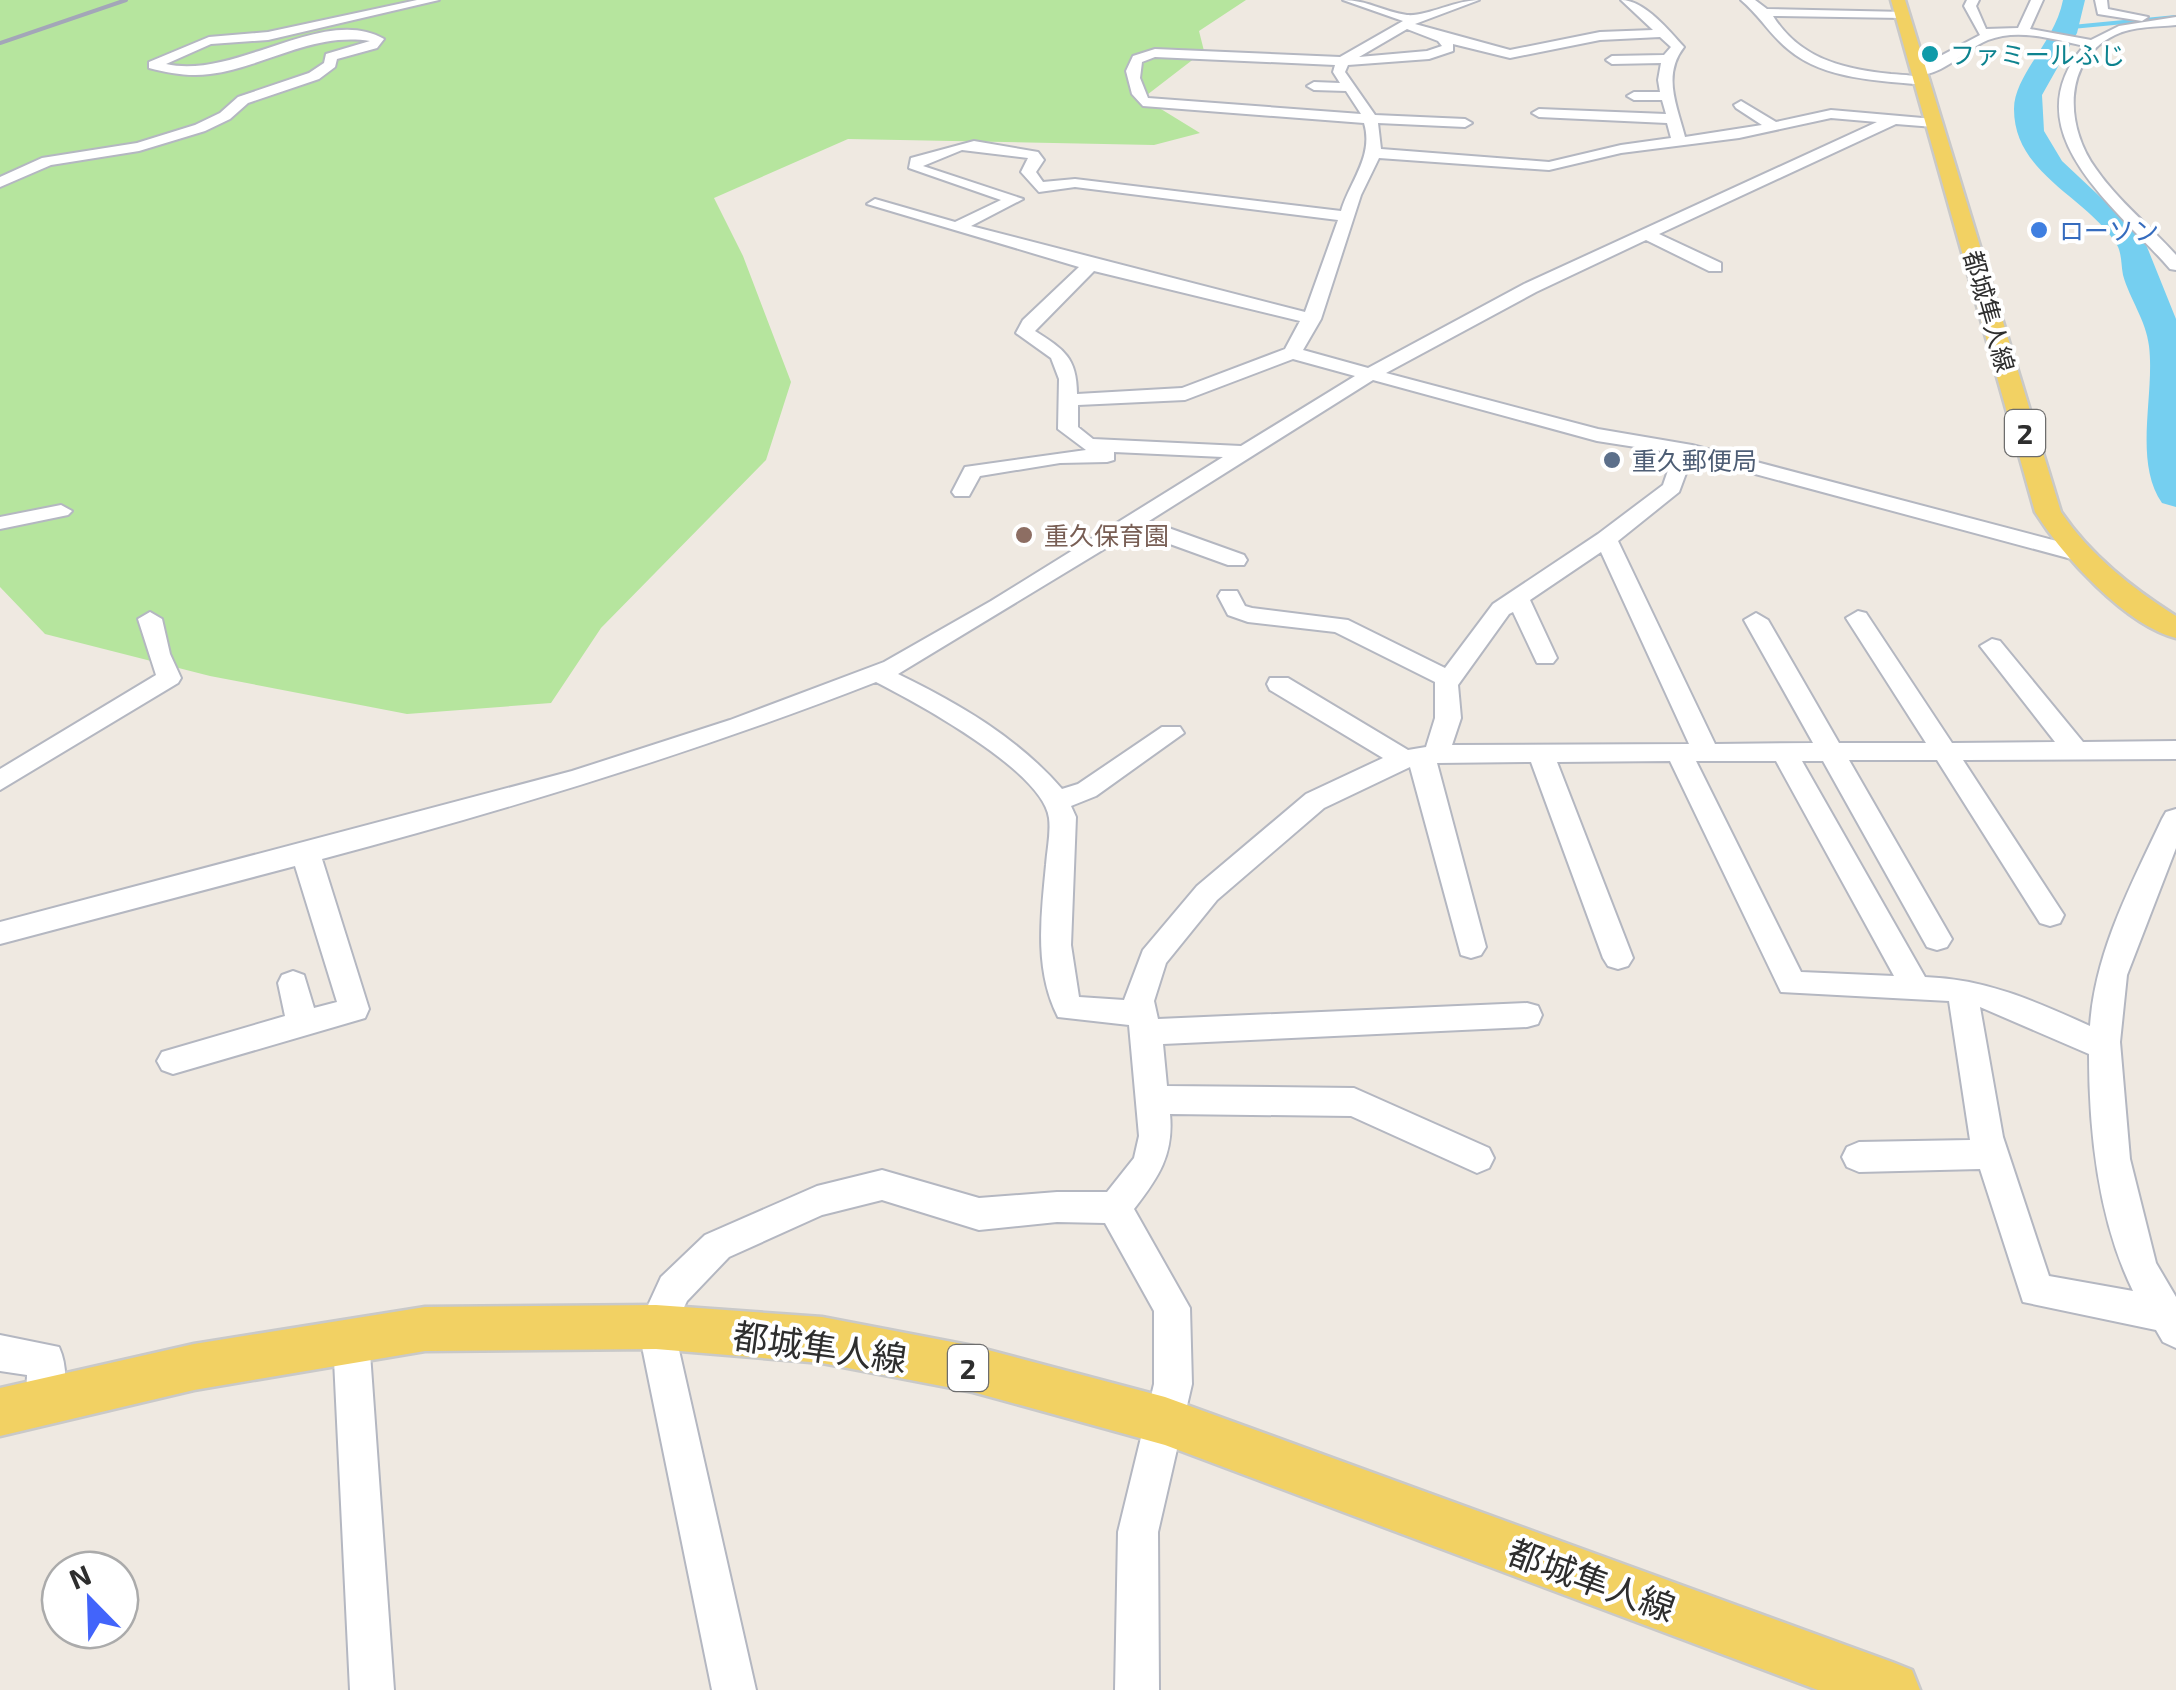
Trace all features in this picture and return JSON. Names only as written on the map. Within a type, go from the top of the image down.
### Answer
[{"type":"main road","name":"都城隼人線","points":[[1900,7],[2044,501],[2061,533],[2079,554],[2112,585],[2176,628]]},
{"type":"main road","name":"都城隼人線","points":[[22,1406],[194,1367],[425,1329],[656,1327],[822,1340],[973,1369],[1165,1421],[1892,1690]]},
{"type":"street","points":[[0,183],[47,160],[140,146],[200,128],[225,116],[244,100],[314,76],[331,64],[330,57],[373,45],[378,38],[360,34],[314,40],[202,73],[154,65],[198,44],[276,34],[433,0]]},
{"type":"street","points":[[1349,0],[1442,38],[1510,54],[1600,36],[1667,33]]},
{"type":"street","points":[[1292,352],[1312,318],[1351,201],[1373,153],[1375,134],[1339,72],[1343,60],[1409,22],[1473,0]]},
{"type":"street","points":[[1628,0],[1667,33],[1678,48],[1668,59],[1664,80],[1679,142]]},
{"type":"street","points":[[1747,0],[1768,12],[1783,39],[1821,62],[1858,74],[1922,77],[1991,35]]},
{"type":"street","points":[[1973,0],[1970,6],[1981,31],[1991,35],[2022,33],[2095,44]]},
{"type":"street","points":[[2022,33],[2037,0]]},
{"type":"street","points":[[2102,0],[2102,12],[2116,15],[2176,13]]},
{"type":"street","points":[[1768,12],[1900,7]]},
{"type":"street","points":[[1630,16],[1646,15]]},
{"type":"street","points":[[2176,20],[2124,29],[2095,44],[2076,62],[2066,88],[2064,117],[2072,143],[2098,182],[2176,265]]},
{"type":"street","points":[[1360,103],[1143,102],[1130,74],[1132,66],[1145,54],[1224,60],[1343,60],[1442,53],[1449,48],[1442,38]]},
{"type":"street","points":[[1259,42],[1300,60]]},
{"type":"street","points":[[1612,60],[1668,59]]},
{"type":"street","points":[[1305,100],[1350,86]]},
{"type":"street","points":[[1634,96],[1669,96]]},
{"type":"street","points":[[1305,100],[1369,118],[1465,123]]},
{"type":"street","points":[[1740,105],[1772,126]]},
{"type":"street","points":[[1539,113],[1675,119]]},
{"type":"street","points":[[1373,153],[1550,166],[1621,149],[1728,136],[1831,114],[1934,123]]},
{"type":"street","points":[[0,933],[581,778],[838,691],[893,667],[999,606],[1370,374],[1530,288],[1646,234],[1786,160],[1894,119]]},
{"type":"street","points":[[1728,136],[1761,150]]},
{"type":"street","points":[[1015,199],[916,168],[916,161],[956,144],[1027,154],[1037,160],[1028,172],[1039,186]]},
{"type":"street","points":[[1075,183],[1082,170],[1076,165]]},
{"type":"street","points":[[959,226],[1039,186],[1075,183],[1348,217]]},
{"type":"street","points":[[875,204],[1091,265],[1312,318]]},
{"type":"street","points":[[1646,234],[1715,267]]},
{"type":"street","points":[[1091,265],[1028,324],[1025,333],[1060,355],[1068,379],[1068,430],[1072,437],[1088,445],[1218,453]]},
{"type":"street","points":[[1070,400],[1185,394],[1292,352],[1597,435],[1685,449],[2079,554]]},
{"type":"street","points":[[1421,757],[1448,718],[1446,684],[1501,610],[1606,540],[1672,488],[1685,449]]},
{"type":"street","points":[[962,492],[972,471],[999,465],[1060,457],[1246,452]]},
{"type":"street","points":[[3,522],[53,505]]},
{"type":"street","points":[[1133,523],[1236,560]]},
{"type":"street","points":[[1606,540],[1792,984],[1962,990],[2002,1000],[2106,1047]]},
{"type":"street","points":[[1229,596],[1236,610],[1248,615],[1340,625],[1450,680]]},
{"type":"street","points":[[1518,598],[1545,658]]},
{"type":"street","points":[[1858,618],[2050,916]]},
{"type":"street","points":[[0,782],[170,678],[158,654],[150,619]]},
{"type":"street","points":[[1756,620],[1938,940]]},
{"type":"street","points":[[1992,646],[2076,752]]},
{"type":"street","points":[[875,672],[944,708],[994,742],[1058,800],[1063,817],[1056,964],[1060,996],[1069,1008],[1143,1024],[1527,1015]]},
{"type":"street","points":[[1279,684],[1421,757],[1470,947]]},
{"type":"street","points":[[1058,800],[1087,790],[1171,733]]},
{"type":"street","points":[[1115,1208],[1149,1164],[1156,1136],[1155,1100],[1139,1001],[1152,958],[1207,893],[1316,801],[1421,757],[2176,750]]},
{"type":"street","points":[[1784,753],[1916,988]]},
{"type":"street","points":[[1541,754],[1618,958]]},
{"type":"street","points":[[2172,1322],[2139,1266],[2118,1187],[2103,1072],[2111,978],[2147,878],[2176,820]]},
{"type":"street","points":[[173,1061],[354,1008],[330,926],[313,885],[307,854]]},
{"type":"street","points":[[293,982],[302,1022]]},
{"type":"street","points":[[1962,990],[1992,1154],[2036,1290],[2172,1322]]},
{"type":"street","points":[[1155,1100],[1354,1102],[1477,1158]]},
{"type":"street","points":[[1859,1158],[1992,1154]]},
{"type":"street","points":[[734,1690],[656,1327],[674,1289],[717,1246],[818,1201],[882,1185],[979,1214],[1057,1207],[1115,1208]]},
{"type":"street","points":[[1115,1208],[1172,1308],[1173,1384],[1138,1532],[1137,1690]]},
{"type":"street","points":[[351,1339],[372,1690]]},
{"type":"street","points":[[0,1352],[46,1360],[22,1406]]},
{"type":"green space","points":[[0,0],[1246,0],[1199,31],[1204,51],[1143,98],[1200,133],[1154,145],[848,139],[714,198],[743,256],[791,382],[766,460],[601,628],[551,703],[407,714],[210,676],[45,634],[0,587]]},
{"type":"waterway","points":[[2074,0],[2065,33],[2029,95],[2030,131],[2052,167],[2119,227],[2134,248],[2139,276],[2165,339],[2169,465],[2176,495]]},
{"type":"waterway","points":[[2072,27],[2176,17]]},
{"type":"railway","points":[[0,43],[126,0]]},
{"type":"place","name":"ファミールふじ","points":[[1930,54]]},
{"type":"place","name":"ローソン","points":[[2039,230]]},
{"type":"place","name":"重久郵便局","points":[[1612,460]]},
{"type":"place","name":"重久保育園","points":[[1024,535]]}]
